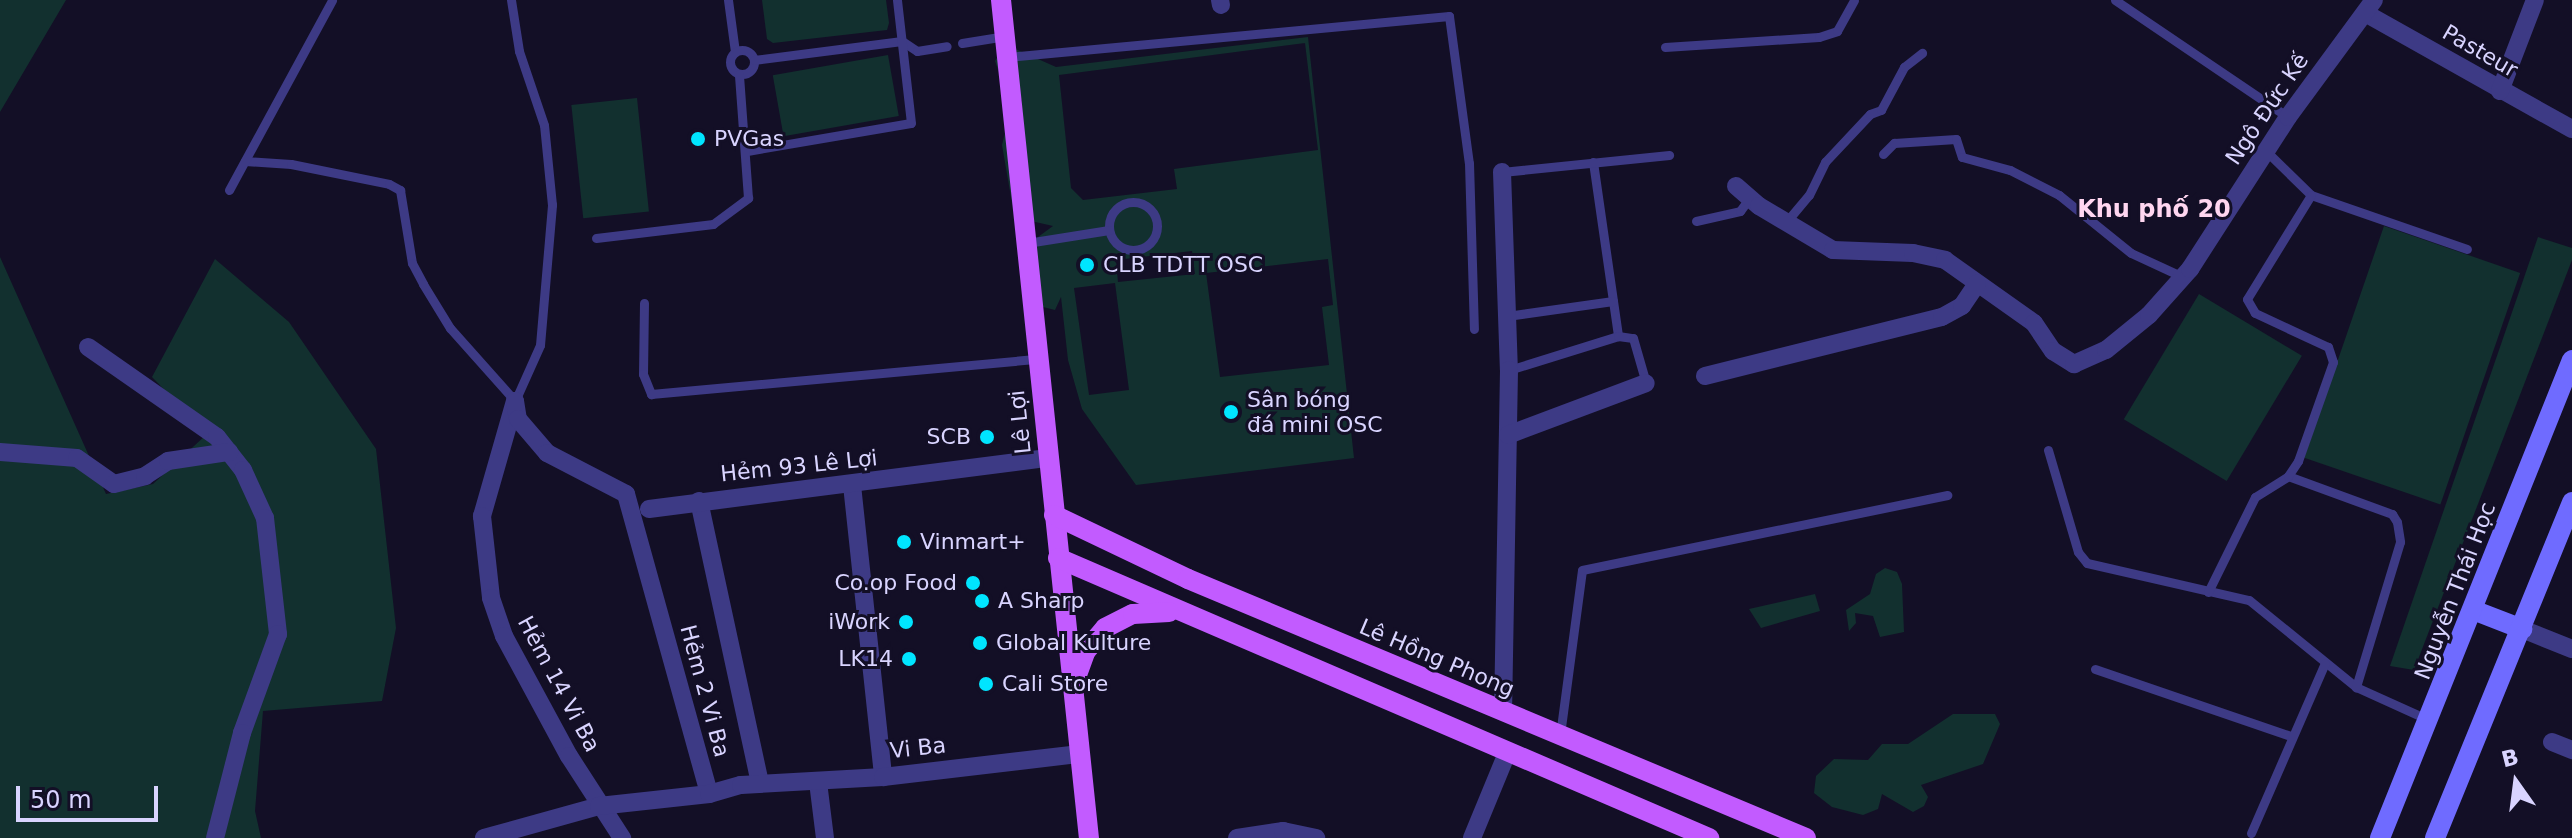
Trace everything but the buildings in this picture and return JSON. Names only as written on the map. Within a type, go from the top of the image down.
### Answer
[{"type":"main road","name":"Lê Lợi","points":[[1001,0],[1089,838]]},
{"type":"main road","name":"Nguyễn Thái Học","points":[[2380,838],[2430,720],[2572,360]]},
{"type":"main road","points":[[2435,838],[2572,502]]},
{"type":"main road","name":"Lê Hồng Phong","points":[[1054,515],[1151,562],[1806,838]]},
{"type":"main road","points":[[1058,558],[1177,613],[1709,838]]},
{"type":"main road","points":[[1133,593],[1151,562]]},
{"type":"main road","points":[[2473,610],[2522,629]]},
{"type":"main road","points":[[1073,701],[1078,668],[1099,633],[1133,614],[1177,613]]},
{"type":"main road","points":[[1507,753],[1512,715]]},
{"type":"street","points":[[2500,91],[2535,0]]},
{"type":"street","name":"Ngô Đức Kế","points":[[1977,284],[2034,323],[2053,351],[2074,364],[2106,350],[2183,277],[2288,117],[2369,6]]},
{"type":"street","name":"Pasteur","points":[[2369,6],[2500,91],[2572,129]]},
{"type":"street","points":[[1502,172],[1509,370],[1512,715]]},
{"type":"street","points":[[1705,376],[1942,317],[1962,306],[1977,284],[1945,260],[1913,253],[1833,250],[1743,191]]},
{"type":"street","points":[[88,347],[217,437],[243,470],[265,518],[278,634],[242,733],[215,838]]},
{"type":"street","points":[[1508,435],[1646,383]]},
{"type":"street","name":"Hẻm 2 Vi Ba","points":[[515,401],[518,419],[547,453],[626,494],[709,794],[760,783],[818,782]]},
{"type":"street","name":"Hẻm 14 Vi Ba","points":[[515,401],[482,516],[491,598],[504,636],[599,806],[622,838]]},
{"type":"street","points":[[0,452],[77,458],[114,484],[145,476],[168,461],[229,452]]},
{"type":"street","name":"Hẻm 93 Lê Lợi","points":[[760,783],[699,501],[852,485],[1048,458]]},
{"type":"street","points":[[852,485],[883,777]]},
{"type":"street","points":[[649,509],[699,501]]},
{"type":"street","points":[[2522,629],[2572,649]]},
{"type":"street","points":[[2552,742],[2572,750]]},
{"type":"street","points":[[1472,838],[1507,753]]},
{"type":"street","name":"Vi Ba","points":[[818,782],[1078,754]]},
{"type":"street","points":[[818,782],[825,838]]},
{"type":"street","points":[[487,838],[599,806],[709,794]]},
{"type":"street","points":[[1237,838],[1283,831],[1316,838]]},
{"type":"lane","points":[[229,190],[332,0]]},
{"type":"lane","points":[[245,161],[291,164],[389,184],[400,190],[412,263],[432,302],[515,401],[540,345],[552,205],[544,125],[519,51],[511,0]]},
{"type":"lane","points":[[728,0],[735,52],[730,66],[739,74]]},
{"type":"lane","points":[[747,151],[911,123],[897,0]]},
{"type":"lane","points":[[1665,47],[1819,37],[1837,31],[1854,0]]},
{"type":"lane","points":[[2115,0],[2288,117]]},
{"type":"lane","points":[[962,43],[1006,47],[1449,16],[1469,163],[1474,329]]},
{"type":"lane","points":[[754,60],[902,41],[917,51],[947,46]]},
{"type":"lane","points":[[735,52],[747,51],[754,60]]},
{"type":"lane","points":[[1787,221],[1809,195],[1825,162],[1881,110],[1904,67],[1922,53]]},
{"type":"lane","points":[[739,74],[750,70],[754,60]]},
{"type":"lane","points":[[596,238],[713,224],[748,198],[747,151],[736,86],[739,74]]},
{"type":"lane","points":[[1883,154],[1894,143],[1956,139],[1962,157],[2010,170],[2059,195],[2131,253],[2183,277]]},
{"type":"lane","points":[[2266,151],[2311,195],[2467,249]]},
{"type":"lane","points":[[1502,172],[1669,155]]},
{"type":"lane","points":[[1593,162],[1618,336]]},
{"type":"lane","points":[[1696,221],[1740,211],[1743,191]]},
{"type":"lane","points":[[2208,592],[2255,497],[2288,476],[2333,358],[2328,347],[2255,313],[2247,299],[2311,195]]},
{"type":"lane","points":[[1131,202],[1147,206],[1157,219],[1156,235],[1138,250],[1123,248],[1109,230],[1116,208],[1131,202]]},
{"type":"lane","points":[[1027,243],[1109,230]]},
{"type":"lane","points":[[1507,316],[1613,301]]},
{"type":"lane","points":[[644,303],[643,374],[651,394],[1037,359]]},
{"type":"lane","points":[[1509,370],[1618,336],[1633,338],[1646,383]]},
{"type":"lane","points":[[2048,450],[2078,552],[2087,563],[2259,606],[2356,687],[2430,720]]},
{"type":"lane","points":[[2288,476],[2392,514],[2397,522],[2400,542],[2356,687]]},
{"type":"lane","points":[[1560,735],[1581,570],[1947,495]]},
{"type":"lane","points":[[2251,833],[2325,663]]},
{"type":"lane","points":[[2095,669],[2291,736]]},
{"type":"green space","points":[[0,0],[66,0],[0,112]]},
{"type":"green space","points":[[762,0],[886,0],[889,23],[887,30],[773,43],[767,39]]},
{"type":"green space","points":[[1308,37],[1354,458],[1136,485],[1082,409],[1068,360],[1061,297],[1055,310],[1039,306],[1035,250],[1038,237],[1053,226],[1018,218],[1012,203],[1002,145],[1006,129],[1022,111],[1022,100],[1005,90],[995,61],[1001,51],[1013,48],[1056,67]],"holes":[[[1305,43],[1318,150],[1174,169],[1177,189],[1083,200],[1071,188],[1059,75]],[[1192,251],[1195,274],[1118,282],[1116,260]],[[1328,259],[1333,305],[1322,307],[1329,365],[1220,377],[1206,273]],[[1115,283],[1129,390],[1089,395],[1074,288]]]},
{"type":"green space","points":[[888,55],[899,116],[784,136],[773,75]]},
{"type":"green space","points":[[637,98],[649,211],[583,218],[571,105]]},
{"type":"green space","points":[[2384,226],[2520,273],[2440,505],[2304,458]]},
{"type":"green space","points":[[2538,237],[2572,248],[2572,260],[2414,670],[2390,666]]},
{"type":"green space","points":[[0,257],[106,494],[153,484],[207,434],[152,377],[215,259],[289,322],[376,449],[396,628],[382,701],[263,711],[255,811],[261,838],[0,838]]},
{"type":"green space","points":[[2199,294],[2302,356],[2227,481],[2124,419]]},
{"type":"green space","points":[[1885,568],[1897,572],[1902,584],[1904,632],[1880,637],[1873,616],[1855,613],[1856,623],[1849,631],[1846,610],[1870,594],[1876,574]]},
{"type":"green space","points":[[1815,594],[1820,611],[1761,628],[1749,609]]},
{"type":"green space","points":[[1953,714],[1995,714],[2000,724],[1983,764],[1921,785],[1928,797],[1924,806],[1913,812],[1882,794],[1878,809],[1863,815],[1832,807],[1814,793],[1816,776],[1834,759],[1868,760],[1882,744],[1908,744]]},
{"type":"place","name":"PVGas","points":[[698,139]]},
{"type":"place","name":"CLB TDTT OSC","points":[[1087,265]]},
{"type":"place","name":"Sân bóng đá mini OSC","points":[[1231,412]]},
{"type":"place","name":"SCB","points":[[987,437]]},
{"type":"place","name":"Vinmart+","points":[[904,542]]},
{"type":"place","name":"Co.op Food","points":[[973,583]]},
{"type":"place","name":"A Sharp","points":[[982,601]]},
{"type":"place","name":"iWork","points":[[906,622]]},
{"type":"place","name":"Global Kulture","points":[[980,643]]},
{"type":"place","name":"LK14","points":[[909,659]]},
{"type":"place","name":"Cali Store","points":[[986,684]]},
{"type":"district","name":"Khu phố 20","points":[[2154,210]]}]
